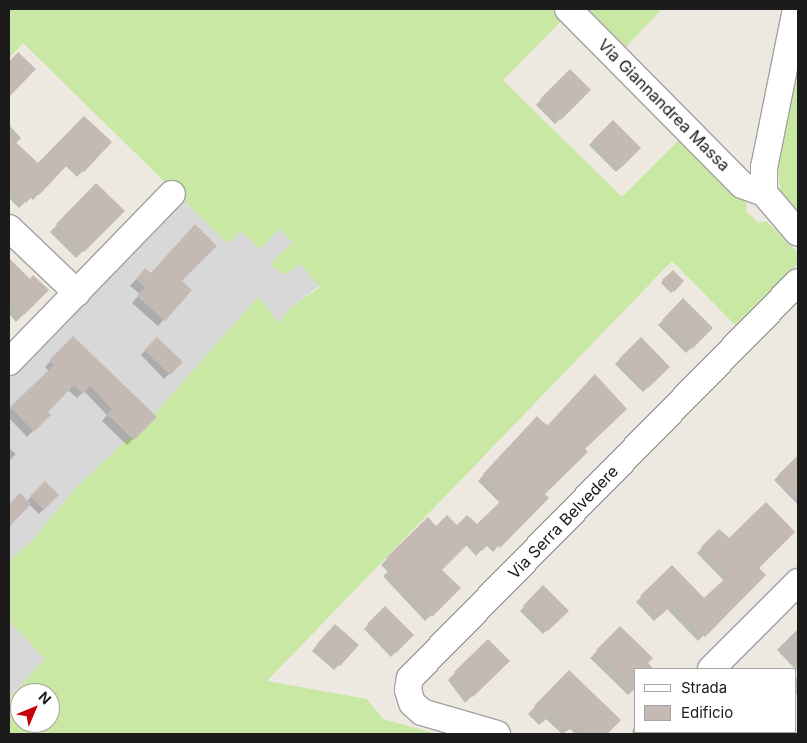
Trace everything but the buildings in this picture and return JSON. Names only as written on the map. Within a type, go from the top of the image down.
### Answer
[{"type":"street","name":"Via Giannandrea Massa","points":[[568,9],[742,185],[764,193]]},
{"type":"street","points":[[796,9],[764,167],[764,193],[798,233]]},
{"type":"street","points":[[9,362],[172,194]]},
{"type":"street","points":[[9,228],[77,293]]},
{"type":"street","name":"Via Serra Belvedere","points":[[496,734],[422,712],[412,702],[408,690],[410,678],[798,282]]},
{"type":"street","points":[[712,668],[798,582]]},
{"type":"shaded area","points":[[197,189],[270,212],[335,274],[290,308],[279,323],[9,561],[9,372]]},
{"type":"shaded area","points":[[9,621],[45,659],[23,683],[10,683],[9,698]]},
{"type":"green space","points":[[9,9],[553,9],[563,19],[503,80],[622,197],[681,138],[747,202],[746,211],[758,223],[766,221],[798,253],[798,264],[735,325],[672,261],[267,681],[367,699],[383,719],[437,734],[9,734],[10,697],[10,733],[60,733],[60,683],[23,683],[45,659],[9,621],[9,561],[31,542],[74,490],[160,408],[258,297],[279,323],[290,308],[320,287],[300,264],[284,275],[270,264],[293,242],[279,229],[260,249],[240,231],[228,244],[23,43],[9,58]]},
{"type":"green space","points":[[585,9],[662,9],[625,48]]},
{"type":"green space","points":[[798,51],[798,219],[782,201],[778,173]]}]
